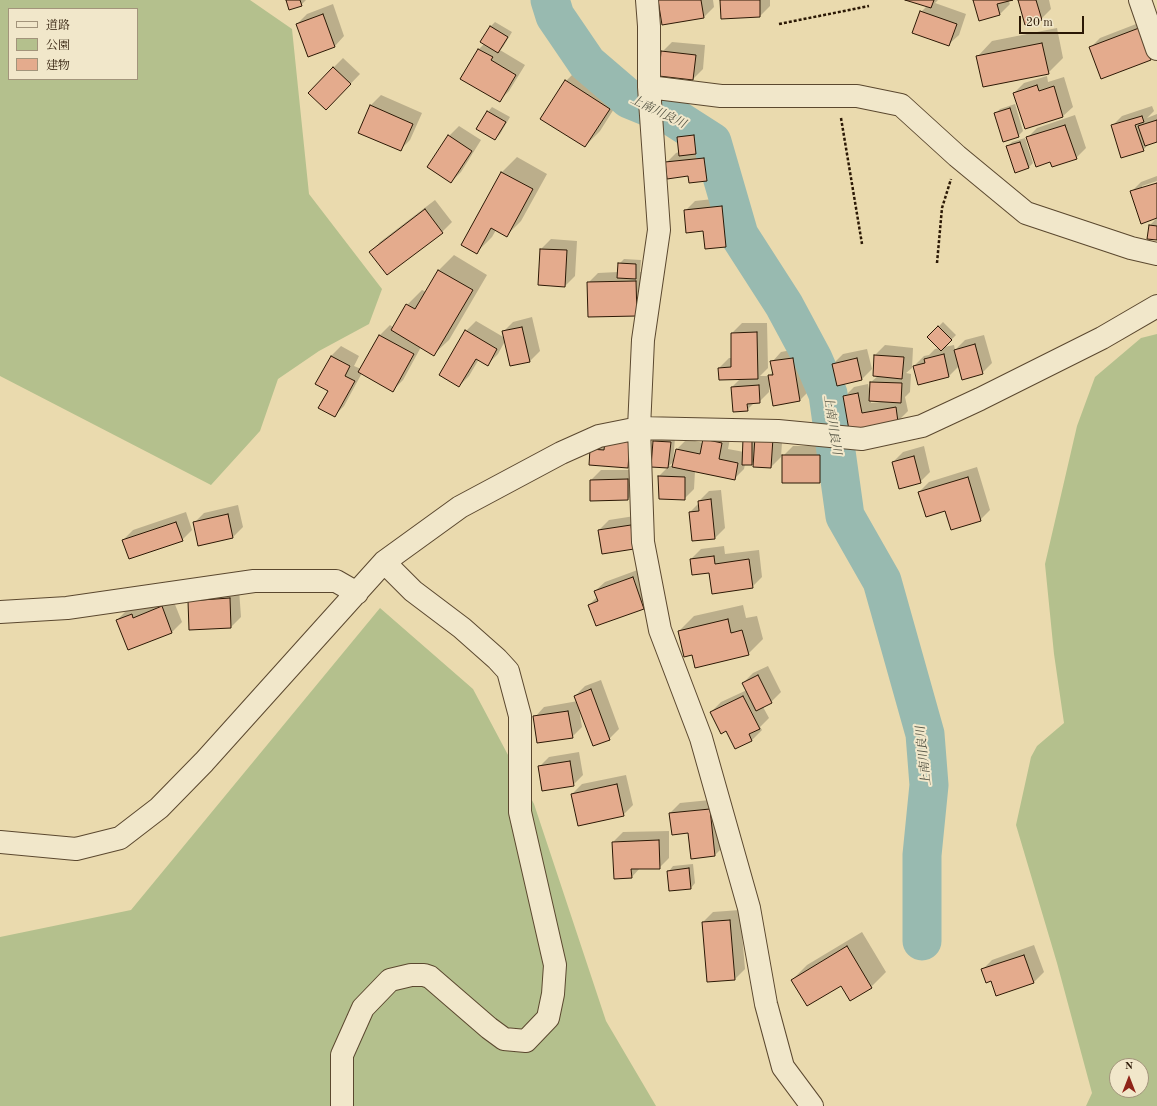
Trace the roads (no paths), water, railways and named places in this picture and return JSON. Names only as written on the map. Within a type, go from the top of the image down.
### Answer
[{"type":"street","points":[[647,0],[649,26],[649,87],[659,230],[643,340],[639,428],[642,542],[660,630],[701,738],[746,900],[766,1004],[783,1067],[812,1106]]},
{"type":"street","points":[[1140,0],[1157,49]]},
{"type":"street","points":[[649,87],[721,96],[857,96],[901,105],[957,156],[1026,213],[1131,248],[1157,254]]},
{"type":"street","points":[[0,842],[76,849],[120,838],[159,808],[199,767],[384,562],[460,507],[561,453],[599,436],[639,428],[778,431],[862,439],[922,426],[980,399],[1102,338],[1157,306]]},
{"type":"street","points":[[342,1106],[342,1055],[362,1008],[390,980],[411,974],[424,974],[430,977],[489,1028],[504,1039],[526,1041],[548,1018],[553,994],[555,965],[520,812],[520,716],[508,671],[497,659],[462,628],[412,591],[384,562]]},
{"type":"street","points":[[0,612],[67,608],[254,581],[336,581],[357,593]]},
{"type":"waterway","name":"上南川良川","points":[[550,0],[555,16],[587,63],[629,99],[673,117],[712,142],[739,235],[784,305],[813,359],[828,394],[845,516],[882,581],[925,734],[929,785],[922,855],[922,941]]}]
